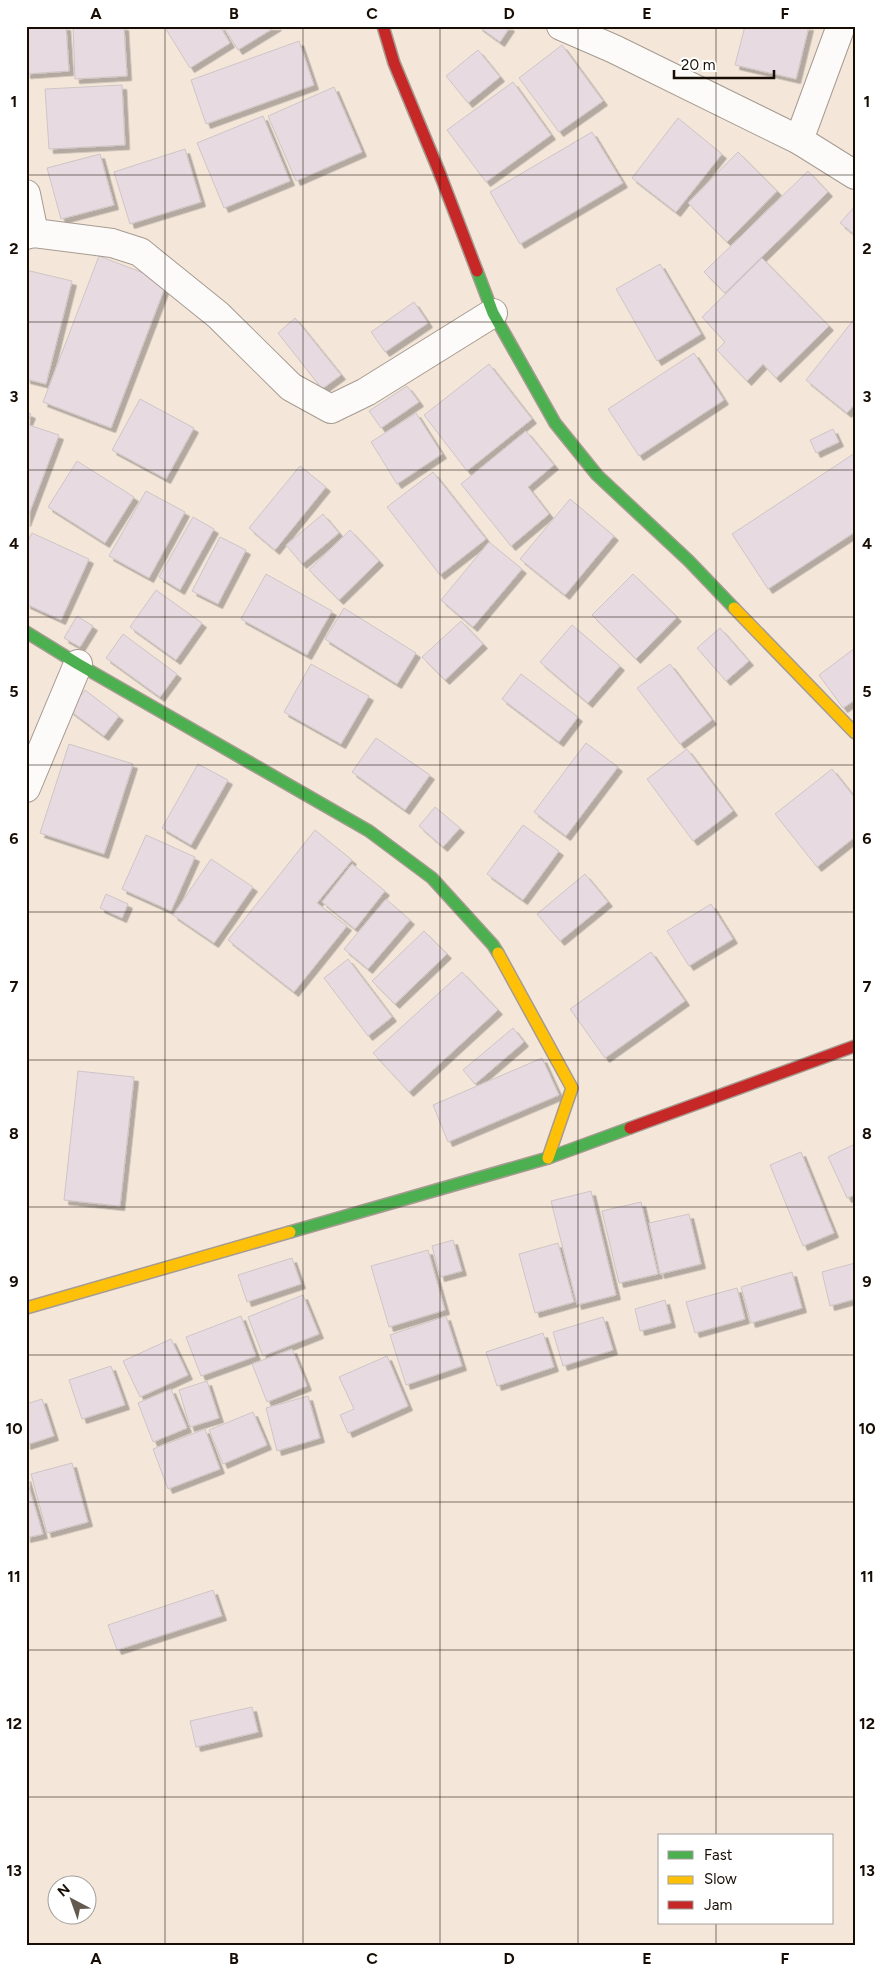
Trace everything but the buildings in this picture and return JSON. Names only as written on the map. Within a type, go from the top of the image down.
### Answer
[{"type":"street","points":[[383,26],[394,63],[438,169],[493,313],[555,422],[597,476],[689,561],[855,733]]},
{"type":"street","points":[[561,26],[614,49],[799,140],[855,175]]},
{"type":"street","points":[[799,140],[841,26]]},
{"type":"street","points":[[26,194],[30,234],[112,243],[140,252],[218,315],[291,387],[331,409],[366,392],[493,313]]},
{"type":"street","points":[[26,632],[78,664],[368,831],[432,878],[493,945],[572,1088],[548,1158]]},
{"type":"street","points":[[26,788],[78,664]]},
{"type":"street","points":[[26,1308],[548,1158],[855,1046]]},
{"type":"traffic: fast","points":[[477,271],[493,313],[555,423],[597,475],[689,561],[734,608]]},
{"type":"traffic: fast","points":[[26,632],[78,664],[369,831],[432,878],[493,945],[498,953]]},
{"type":"traffic: fast","points":[[290,1232],[548,1158],[630,1128]]},
{"type":"traffic: slow","points":[[734,608],[855,733]]},
{"type":"traffic: slow","points":[[498,953],[572,1088],[548,1158]]},
{"type":"traffic: slow","points":[[26,1308],[290,1232]]},
{"type":"traffic: jam","points":[[383,26],[394,63],[438,169],[477,271]]},
{"type":"traffic: jam","points":[[630,1128],[855,1046]]}]
